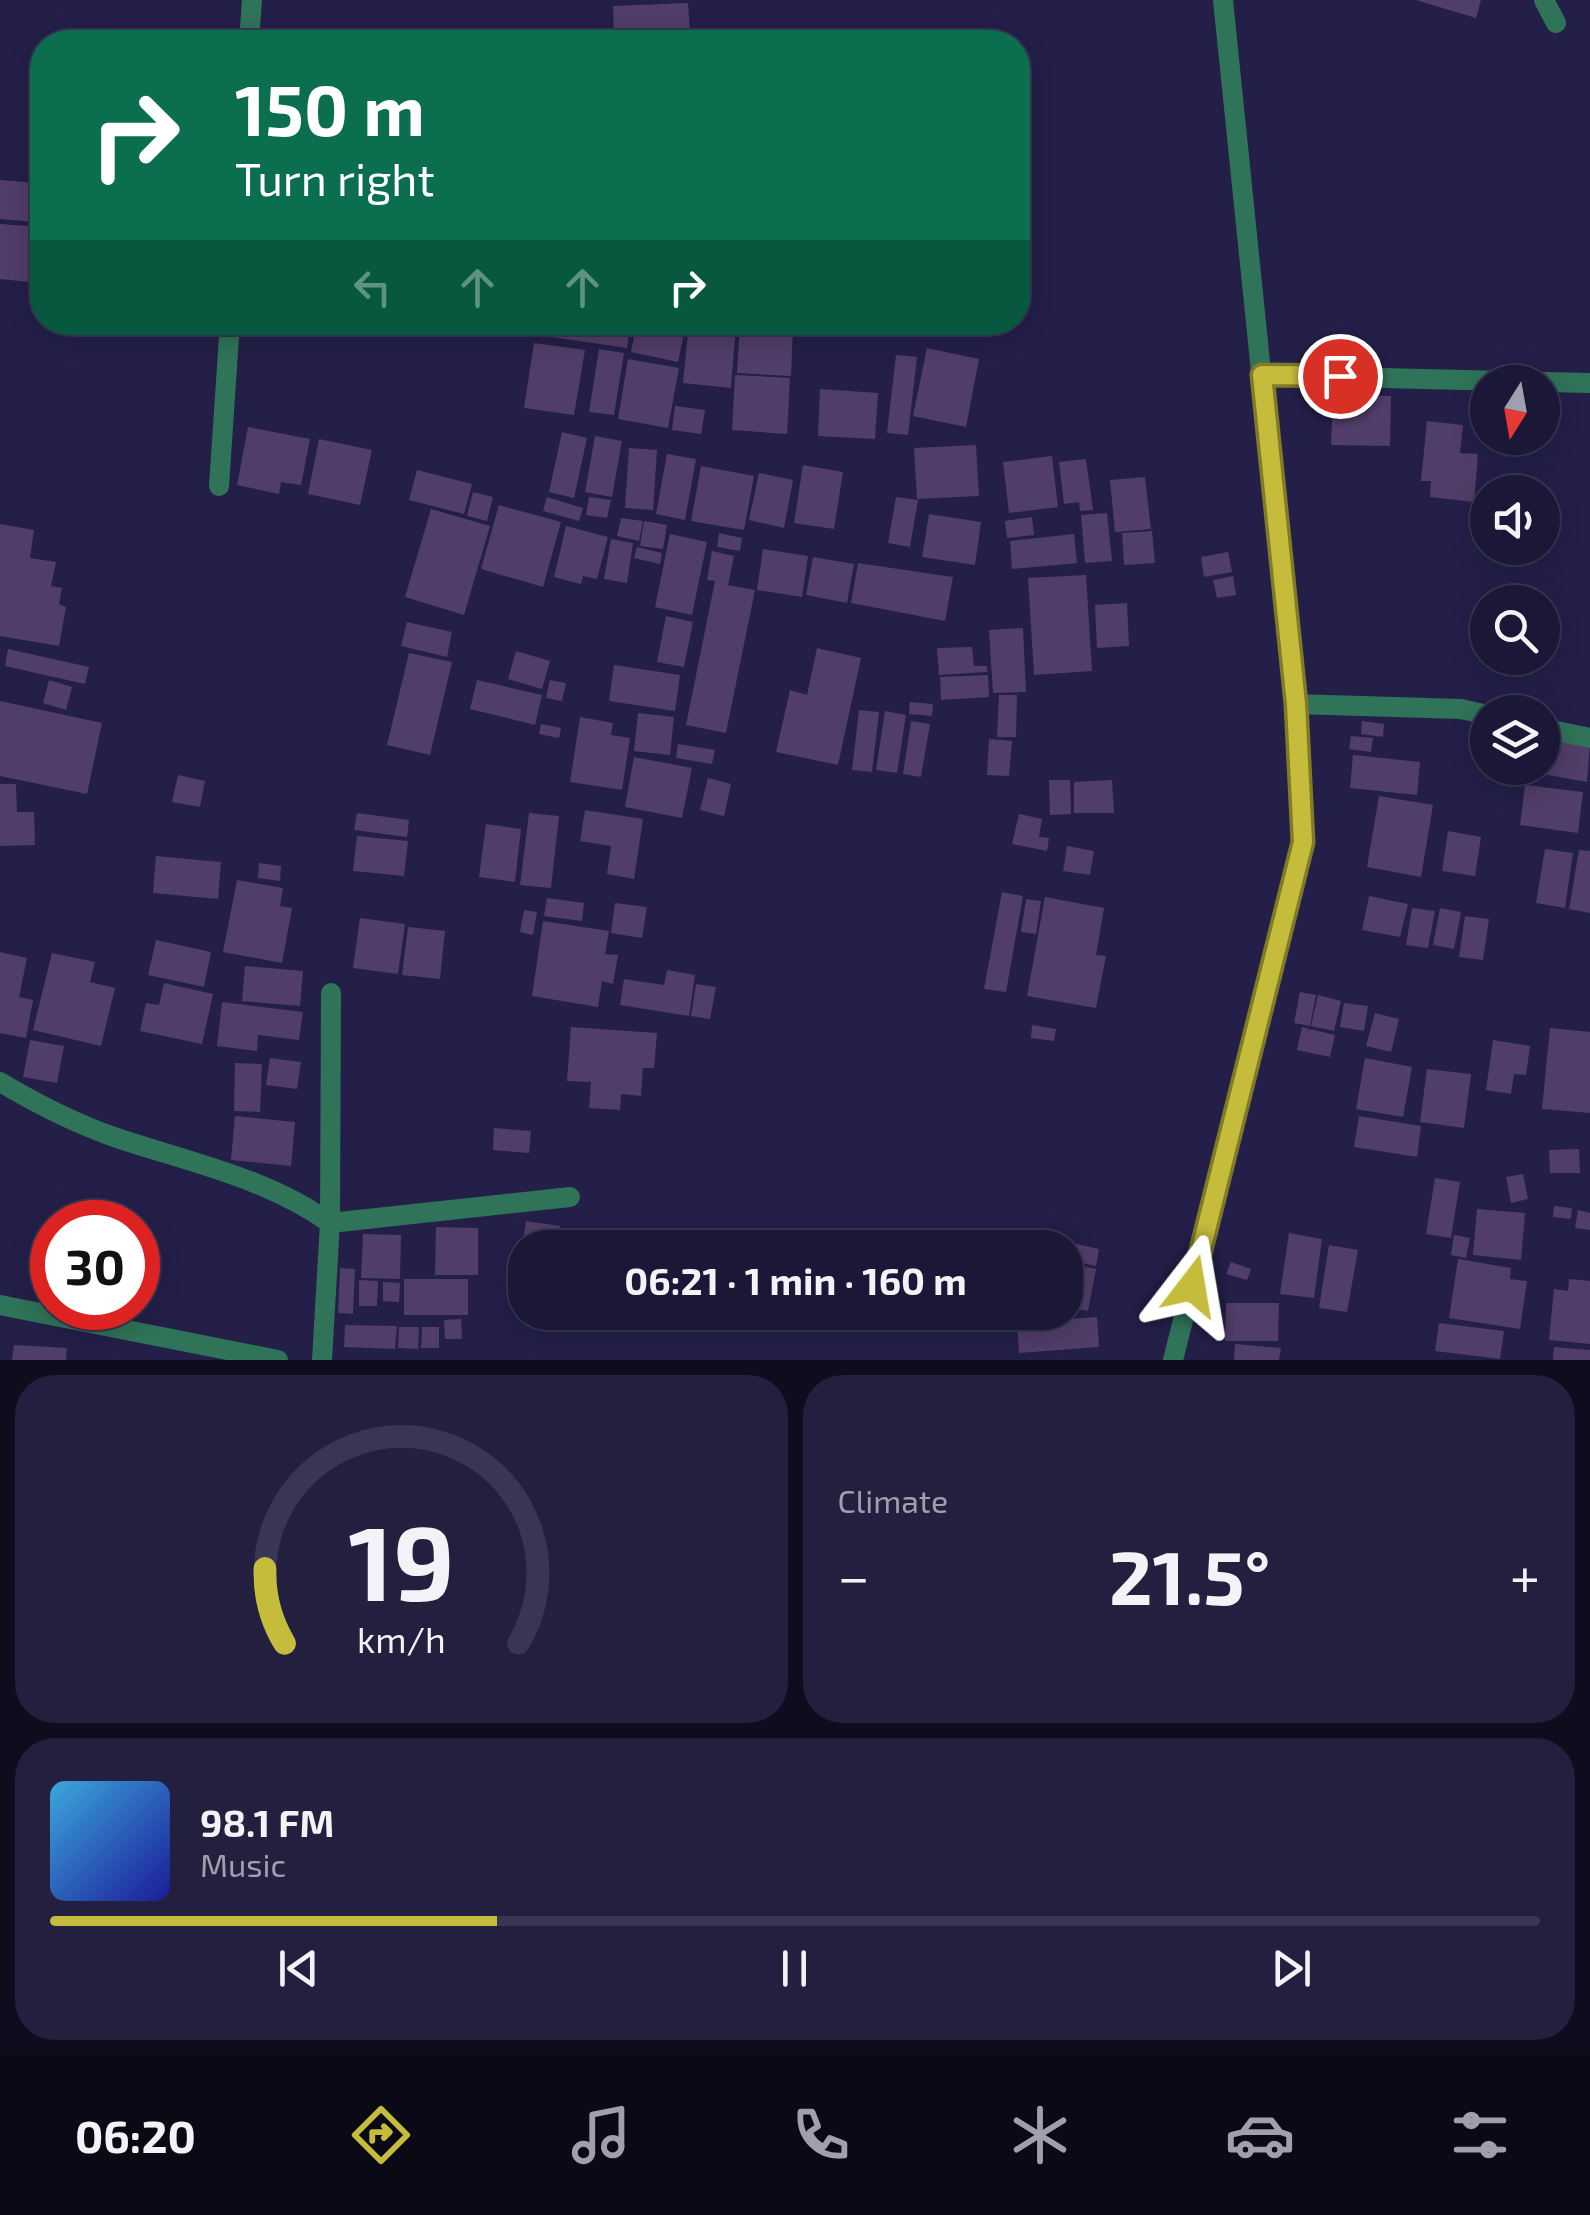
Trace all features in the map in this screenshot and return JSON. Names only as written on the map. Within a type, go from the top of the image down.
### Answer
[{"type":"street","points":[[251,30],[252,0]]},
{"type":"street","points":[[1173,1360],[1303,842],[1296,704],[1224,0]]},
{"type":"street","points":[[1544,0],[1556,23]]},
{"type":"street","points":[[219,486],[229,335]]},
{"type":"street","points":[[1262,375],[1590,382]]},
{"type":"street","points":[[1296,704],[1470,712]]},
{"type":"street","points":[[1560,732],[1590,738]]},
{"type":"street","points":[[322,1360],[330,1223],[331,993]]},
{"type":"street","points":[[0,1082],[40,1106],[112,1136],[290,1198],[330,1223],[570,1197]]},
{"type":"street","points":[[0,1305],[278,1360]]},
{"type":"building","points":[[1416,0],[1481,0],[1476,18]]},
{"type":"building","points":[[688,3],[690,30],[614,30],[613,6]]},
{"type":"building","points":[[0,180],[30,182],[30,222],[0,219]]},
{"type":"building","points":[[0,224],[30,226],[30,282],[0,279]]},
{"type":"building","points":[[537,335],[629,335],[627,348]]},
{"type":"building","points":[[634,335],[684,335],[678,362],[631,352]]},
{"type":"building","points":[[688,335],[735,335],[731,388],[683,383]]},
{"type":"building","points":[[739,335],[793,335],[791,376],[737,373]]},
{"type":"building","points":[[534,343],[585,350],[574,415],[524,408]]},
{"type":"building","points":[[927,348],[979,359],[966,427],[913,416]]},
{"type":"building","points":[[599,349],[624,353],[614,415],[589,412]]},
{"type":"building","points":[[896,355],[917,357],[908,435],[887,433]]},
{"type":"building","points":[[628,359],[679,368],[668,428],[618,419]]},
{"type":"building","points":[[735,375],[790,378],[787,434],[732,430]]},
{"type":"building","points":[[820,389],[878,393],[875,439],[818,436]]},
{"type":"building","points":[[1333,395],[1391,396],[1390,446],[1331,445]]},
{"type":"building","points":[[675,406],[705,410],[701,434],[672,430]]},
{"type":"building","points":[[1427,421],[1463,425],[1460,453],[1478,455],[1476,475],[1470,475],[1470,502],[1430,497],[1431,481],[1421,481]]},
{"type":"building","points":[[248,427],[310,439],[301,485],[281,482],[279,494],[237,485]]},
{"type":"building","points":[[562,432],[587,438],[574,498],[549,492]]},
{"type":"building","points":[[595,436],[622,441],[612,497],[585,492]]},
{"type":"building","points":[[319,439],[372,450],[360,505],[308,494]]},
{"type":"building","points":[[976,445],[979,496],[917,499],[914,448]]},
{"type":"building","points":[[629,448],[657,450],[653,510],[625,508]]},
{"type":"building","points":[[667,454],[696,459],[685,520],[656,514]]},
{"type":"building","points":[[1052,456],[1058,507],[1009,513],[1003,462]]},
{"type":"building","points":[[1086,459],[1093,510],[1080,511],[1079,502],[1064,504],[1059,462]]},
{"type":"building","points":[[803,465],[843,472],[834,529],[794,523]]},
{"type":"building","points":[[701,466],[754,476],[744,530],[691,521]]},
{"type":"building","points":[[417,470],[472,484],[464,514],[409,500]]},
{"type":"building","points":[[759,473],[793,480],[784,528],[749,520]]},
{"type":"building","points":[[1145,477],[1151,529],[1115,532],[1110,480]]},
{"type":"building","points":[[473,492],[493,497],[487,521],[467,516]]},
{"type":"building","points":[[547,497],[583,508],[579,521],[543,511]]},
{"type":"building","points":[[589,497],[611,500],[607,518],[586,515]]},
{"type":"building","points":[[896,497],[918,500],[910,547],[888,543]]},
{"type":"building","points":[[499,505],[561,522],[543,587],[481,569]]},
{"type":"building","points":[[431,509],[490,526],[464,615],[405,597]]},
{"type":"building","points":[[1107,513],[1112,561],[1085,563],[1081,515]]},
{"type":"building","points":[[929,514],[981,522],[975,565],[922,557]]},
{"type":"building","points":[[1032,517],[1034,535],[1007,538],[1005,521]]},
{"type":"building","points":[[621,518],[643,521],[639,541],[617,536]]},
{"type":"building","points":[[644,521],[667,525],[663,549],[640,546]]},
{"type":"building","points":[[0,524],[34,530],[30,558],[56,562],[51,586],[62,588],[59,604],[66,607],[59,646],[0,636]]},
{"type":"building","points":[[566,526],[608,537],[597,579],[583,576],[581,584],[554,577]]},
{"type":"building","points":[[1152,531],[1155,563],[1124,565],[1122,533]]},
{"type":"building","points":[[719,533],[742,538],[740,551],[717,547]]},
{"type":"building","points":[[670,534],[707,542],[692,615],[655,607]]},
{"type":"building","points":[[1074,534],[1077,563],[1012,569],[1010,541]]},
{"type":"building","points":[[611,539],[633,543],[627,583],[604,579]]},
{"type":"building","points":[[637,547],[662,553],[660,564],[634,558]]},
{"type":"building","points":[[763,549],[808,556],[802,597],[757,590]]},
{"type":"building","points":[[712,551],[734,556],[728,585],[755,590],[726,733],[686,725],[715,581],[707,580]]},
{"type":"building","points":[[1228,552],[1232,572],[1204,577],[1201,557]]},
{"type":"building","points":[[813,557],[854,564],[847,603],[806,595]]},
{"type":"building","points":[[858,563],[953,577],[945,621],[851,603]]},
{"type":"building","points":[[1086,575],[1092,671],[1034,675],[1028,578]]},
{"type":"building","points":[[1233,576],[1236,595],[1217,598],[1213,580]]},
{"type":"building","points":[[1127,603],[1129,646],[1097,648],[1095,605]]},
{"type":"building","points":[[666,616],[693,622],[684,667],[657,662]]},
{"type":"building","points":[[407,622],[452,632],[447,657],[401,646]]},
{"type":"building","points":[[1023,628],[1026,692],[993,693],[989,630]]},
{"type":"building","points":[[972,647],[974,666],[987,666],[987,672],[939,675],[937,648]]},
{"type":"building","points":[[817,648],[861,658],[838,765],[776,752],[790,690],[807,695]]},
{"type":"building","points":[[8,649],[89,667],[85,684],[5,666]]},
{"type":"building","points":[[516,651],[550,661],[542,689],[508,679]]},
{"type":"building","points":[[409,653],[452,662],[430,755],[387,745]]},
{"type":"building","points":[[614,665],[680,675],[675,711],[609,701]]},
{"type":"building","points":[[988,675],[989,697],[941,700],[940,677]]},
{"type":"building","points":[[49,680],[72,687],[66,710],[43,703]]},
{"type":"building","points":[[477,680],[542,695],[535,725],[470,709]]},
{"type":"building","points":[[550,680],[566,683],[562,701],[546,698]]},
{"type":"building","points":[[999,695],[1017,695],[1016,737],[997,737]]},
{"type":"building","points":[[0,701],[102,723],[87,794],[0,776]]},
{"type":"building","points":[[910,702],[933,704],[932,716],[909,714]]},
{"type":"building","points":[[859,710],[879,712],[872,772],[852,770]]},
{"type":"building","points":[[885,711],[906,715],[897,773],[876,770]]},
{"type":"building","points":[[638,713],[674,717],[670,755],[634,751]]},
{"type":"building","points":[[580,717],[613,723],[611,735],[630,738],[622,790],[570,782]]},
{"type":"building","points":[[911,721],[930,724],[921,777],[903,774]]},
{"type":"building","points":[[1362,721],[1384,724],[1383,737],[1361,734]]},
{"type":"building","points":[[541,724],[561,728],[559,738],[539,734]]},
{"type":"building","points":[[1351,736],[1373,738],[1371,752],[1349,749]]},
{"type":"building","points":[[1560,738],[1590,743],[1587,782],[1560,777]]},
{"type":"building","points":[[989,739],[1012,741],[1009,776],[987,775]]},
{"type":"building","points":[[678,744],[715,750],[712,764],[676,758]]},
{"type":"building","points":[[1353,755],[1420,762],[1417,795],[1350,788]]},
{"type":"building","points":[[634,757],[692,768],[682,818],[625,807]]},
{"type":"building","points":[[178,775],[205,781],[200,807],[172,802]]},
{"type":"building","points":[[708,778],[731,784],[724,816],[700,810]]},
{"type":"building","points":[[1049,780],[1070,780],[1071,814],[1050,815]]},
{"type":"building","points":[[1112,780],[1114,813],[1074,813],[1074,782]]},
{"type":"building","points":[[0,784],[16,784],[17,812],[34,812],[35,845],[0,846]]},
{"type":"building","points":[[1525,785],[1583,792],[1578,833],[1520,825]]},
{"type":"building","points":[[1379,796],[1433,805],[1421,877],[1367,867]]},
{"type":"building","points":[[585,810],[643,819],[634,879],[607,874],[611,846],[580,841]]},
{"type":"building","points":[[357,813],[409,820],[407,837],[354,830]]},
{"type":"building","points":[[529,813],[559,816],[551,888],[520,885]]},
{"type":"building","points":[[1019,814],[1042,819],[1039,837],[1049,838],[1047,851],[1012,844]]},
{"type":"building","points":[[486,824],[521,829],[515,882],[479,877]]},
{"type":"building","points":[[1448,831],[1481,837],[1475,876],[1442,871]]},
{"type":"building","points":[[357,836],[408,841],[404,876],[353,871]]},
{"type":"building","points":[[1067,846],[1094,851],[1090,875],[1063,871]]},
{"type":"building","points":[[1545,849],[1573,853],[1565,908],[1536,903]]},
{"type":"building","points":[[1579,850],[1590,851],[1590,913],[1569,909]]},
{"type":"building","points":[[156,856],[221,862],[218,899],[153,893]]},
{"type":"building","points":[[259,863],[281,866],[280,881],[258,878]]},
{"type":"building","points":[[237,880],[283,888],[280,906],[292,908],[282,963],[223,952]]},
{"type":"building","points":[[1002,892],[1023,896],[1006,992],[984,989]]},
{"type":"building","points":[[1369,896],[1408,904],[1400,937],[1362,930]]},
{"type":"building","points":[[1045,897],[1104,908],[1096,955],[1106,956],[1096,1008],[1027,996]]},
{"type":"building","points":[[547,898],[584,903],[582,921],[544,916]]},
{"type":"building","points":[[1026,899],[1041,901],[1036,934],[1021,932]]},
{"type":"building","points":[[615,903],[647,907],[642,938],[611,933]]},
{"type":"building","points":[[1412,908],[1435,911],[1428,948],[1406,945]]},
{"type":"building","points":[[1440,908],[1461,912],[1454,949],[1433,945]]},
{"type":"building","points":[[524,910],[537,912],[533,935],[520,932]]},
{"type":"building","points":[[1465,916],[1489,919],[1483,960],[1459,957]]},
{"type":"building","points":[[360,918],[405,924],[398,974],[353,968]]},
{"type":"building","points":[[543,921],[609,931],[605,954],[618,955],[613,984],[602,981],[598,1007],[532,996]]},
{"type":"building","points":[[408,927],[445,931],[440,979],[402,975]]},
{"type":"building","points":[[156,940],[211,952],[204,987],[148,975]]},
{"type":"building","points":[[0,952],[27,958],[19,997],[33,1000],[26,1038],[0,1033]]},
{"type":"building","points":[[52,953],[95,962],[90,982],[115,988],[101,1046],[33,1030]]},
{"type":"building","points":[[245,966],[303,971],[300,1006],[242,1001]]},
{"type":"building","points":[[667,970],[695,975],[689,1016],[620,1005],[624,979],[664,985]]},
{"type":"building","points":[[164,983],[213,994],[202,1044],[140,1031],[146,1003],[159,1005]]},
{"type":"building","points":[[696,984],[716,987],[710,1019],[691,1016]]},
{"type":"building","points":[[1300,992],[1316,995],[1310,1026],[1294,1023]]},
{"type":"building","points":[[1318,995],[1341,1001],[1334,1031],[1311,1026]]},
{"type":"building","points":[[222,1002],[303,1012],[299,1040],[258,1035],[257,1051],[217,1046]]},
{"type":"building","points":[[1344,1003],[1368,1006],[1364,1031],[1340,1027]]},
{"type":"building","points":[[1375,1013],[1399,1019],[1391,1052],[1366,1046]]},
{"type":"building","points":[[1032,1025],[1056,1029],[1054,1041],[1031,1038]]},
{"type":"building","points":[[571,1027],[657,1033],[654,1068],[643,1068],[641,1096],[621,1094],[620,1110],[589,1108],[591,1082],[567,1081]]},
{"type":"building","points":[[1302,1027],[1309,1029],[1308,1033],[1310,1029],[1335,1035],[1330,1057],[1297,1050]]},
{"type":"building","points":[[1550,1028],[1590,1032],[1590,1113],[1542,1109]]},
{"type":"building","points":[[30,1040],[64,1046],[57,1083],[23,1077]]},
{"type":"building","points":[[1493,1040],[1530,1046],[1526,1075],[1514,1074],[1511,1094],[1486,1090]]},
{"type":"building","points":[[270,1058],[301,1062],[297,1089],[266,1085]]},
{"type":"building","points":[[1365,1058],[1412,1067],[1403,1117],[1356,1109]]},
{"type":"building","points":[[235,1063],[262,1064],[260,1112],[234,1111]]},
{"type":"building","points":[[1427,1069],[1471,1074],[1464,1128],[1420,1122]]},
{"type":"building","points":[[235,1116],[295,1122],[291,1166],[231,1160]]},
{"type":"building","points":[[1359,1116],[1421,1126],[1417,1157],[1354,1147]]},
{"type":"building","points":[[494,1128],[531,1131],[529,1153],[493,1150]]},
{"type":"building","points":[[1579,1149],[1580,1173],[1550,1173],[1549,1150]]},
{"type":"building","points":[[1523,1174],[1528,1199],[1511,1203],[1506,1177]]},
{"type":"building","points":[[1435,1178],[1460,1182],[1451,1238],[1426,1234]]},
{"type":"building","points":[[1554,1206],[1572,1208],[1571,1219],[1553,1217]]},
{"type":"building","points":[[1477,1209],[1525,1213],[1521,1260],[1473,1255]]},
{"type":"building","points":[[1578,1210],[1590,1213],[1590,1230],[1575,1228]]},
{"type":"building","points":[[526,1221],[560,1226],[559,1230],[525,1230]]},
{"type":"building","points":[[436,1227],[478,1228],[478,1275],[435,1275]]},
{"type":"building","points":[[1289,1233],[1322,1239],[1314,1298],[1280,1294]]},
{"type":"building","points":[[363,1234],[401,1235],[400,1279],[361,1278]]},
{"type":"building","points":[[1454,1235],[1470,1238],[1466,1258],[1451,1255]]},
{"type":"building","points":[[1083,1245],[1099,1249],[1096,1266],[1083,1263]]},
{"type":"building","points":[[1329,1245],[1358,1250],[1347,1312],[1319,1308]]},
{"type":"building","points":[[1458,1259],[1511,1268],[1510,1279],[1527,1281],[1520,1329],[1449,1318]]},
{"type":"building","points":[[1231,1262],[1251,1269],[1247,1280],[1226,1274]]},
{"type":"building","points":[[1083,1266],[1096,1269],[1088,1311],[1083,1310]]},
{"type":"building","points":[[340,1268],[355,1269],[353,1314],[338,1313]]},
{"type":"building","points":[[404,1279],[468,1279],[468,1315],[404,1315]]},
{"type":"building","points":[[1569,1279],[1590,1281],[1590,1344],[1549,1340],[1554,1289],[1568,1291]]},
{"type":"building","points":[[359,1280],[378,1281],[377,1306],[359,1306]]},
{"type":"building","points":[[383,1282],[400,1283],[399,1302],[383,1301]]},
{"type":"building","points":[[1226,1303],[1279,1303],[1278,1341],[1225,1341]]},
{"type":"building","points":[[1097,1317],[1099,1347],[1019,1353],[1017,1330],[1083,1330],[1083,1318]]},
{"type":"building","points":[[461,1319],[462,1339],[445,1339],[444,1320]]},
{"type":"building","points":[[1439,1323],[1504,1331],[1500,1359],[1435,1351]]},
{"type":"building","points":[[345,1325],[397,1326],[395,1349],[344,1347]]},
{"type":"building","points":[[399,1327],[419,1327],[418,1349],[398,1348]]},
{"type":"building","points":[[422,1327],[439,1327],[439,1348],[421,1348]]},
{"type":"building","points":[[1235,1344],[1281,1348],[1279,1360],[1234,1360]]},
{"type":"building","points":[[14,1345],[67,1348],[66,1360],[12,1360]]},
{"type":"building","points":[[1554,1347],[1590,1350],[1590,1360],[1553,1360]]},
{"type":"route","points":[[1192,1286],[1303,842],[1296,704],[1262,375],[1340,376]]}]
